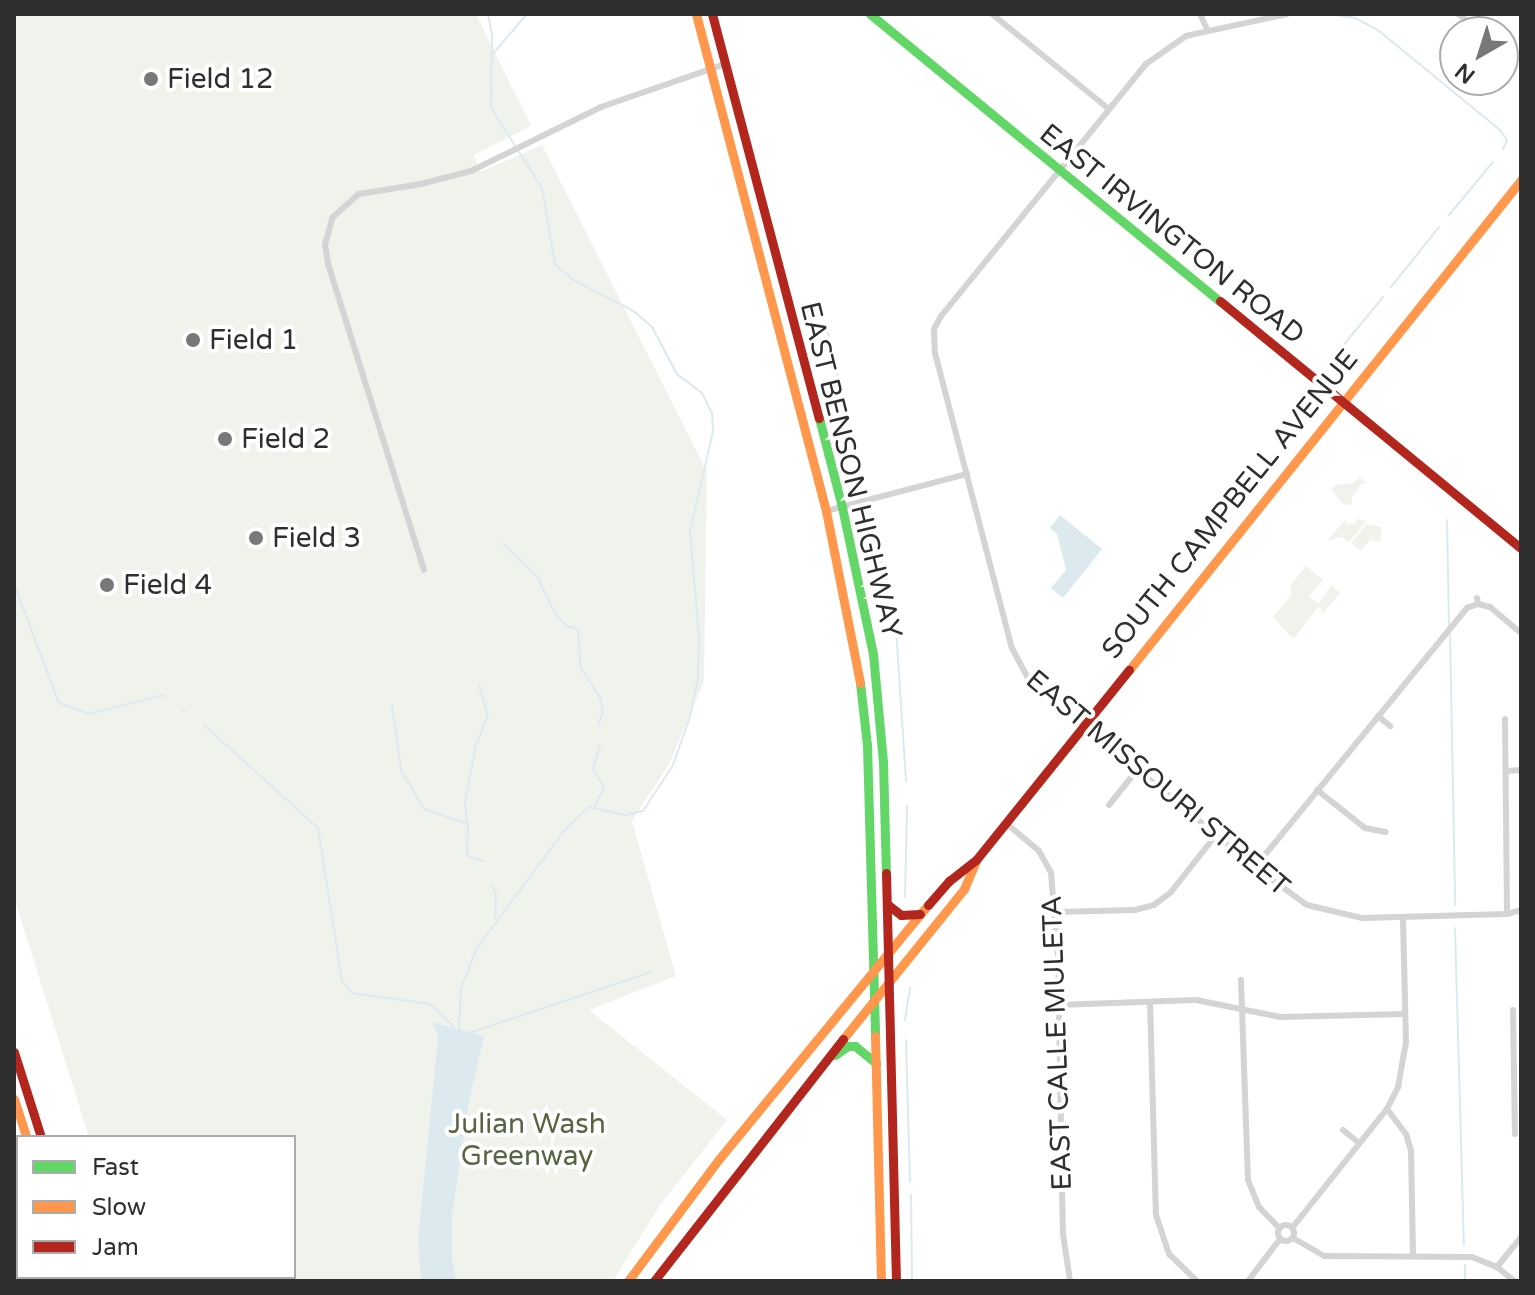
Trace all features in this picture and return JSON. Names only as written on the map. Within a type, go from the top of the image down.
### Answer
[{"type":"main road","name":"EAST BENSON HIGHWAY","points":[[696,14],[846,589],[863,700],[874,970],[881,1281]]},
{"type":"main road","name":"EAST BENSON HIGHWAY","points":[[712,14],[842,507],[867,616],[879,701],[896,1281]]},
{"type":"main road","name":"EAST IRVINGTON ROAD","points":[[870,14],[1521,548]]},
{"type":"main road","name":"SOUTH CAMPBELL AVENUE","points":[[628,1281],[719,1159],[920,914],[949,881],[976,860],[1521,180]]},
{"type":"main road","points":[[759,255],[774,250]]},
{"type":"main road","name":"SOUTH CAMPBELL AVENUE","points":[[654,1281],[736,1172],[964,889],[976,860]]},
{"type":"main road","points":[[887,904],[901,915],[920,914]]},
{"type":"main road","points":[[826,1061],[848,1046],[855,1046],[868,1053],[876,1063]]},
{"type":"main road","points":[[14,1052],[40,1135]]},
{"type":"main road","points":[[14,1099],[25,1135]]},
{"type":"street","points":[[992,14],[1109,109]]},
{"type":"street","points":[[1200,14],[1207,29]]},
{"type":"street","points":[[1060,171],[1140,70],[1165,48],[1207,29],[1287,14]]},
{"type":"street","points":[[424,570],[328,263],[327,233],[338,209],[359,194],[456,176],[601,107],[725,64]]},
{"type":"street","name":"EAST MISSOURI STREET","points":[[1060,171],[934,329],[935,353],[1018,664],[1029,680],[1296,899],[1319,910],[1362,918],[1507,914],[1521,910]]},
{"type":"street","points":[[826,511],[967,474]]},
{"type":"street","points":[[1255,867],[1467,608],[1477,601],[1490,607],[1521,633]]},
{"type":"street","points":[[1378,716],[1390,726]]},
{"type":"street","points":[[1505,719],[1507,914]]},
{"type":"street","points":[[1109,805],[1137,770]]},
{"type":"street","points":[[1507,771],[1521,770]]},
{"type":"street","points":[[1317,790],[1365,828],[1386,832]]},
{"type":"street","name":"EAST CALLE MULETA","points":[[1006,823],[1039,851],[1051,873],[1056,912],[1063,1234],[1070,1281]]},
{"type":"street","points":[[1056,912],[1135,910],[1154,905],[1171,892],[1216,835]]},
{"type":"street","points":[[1293,1238],[1292,1228],[1387,1109],[1404,1067],[1403,917]]},
{"type":"street","points":[[1241,980],[1248,1180],[1259,1207],[1279,1228],[1280,1239],[1248,1281]]},
{"type":"street","points":[[1058,1005],[1196,1000],[1280,1017],[1405,1014]]},
{"type":"street","points":[[1150,1002],[1156,1215],[1169,1254],[1197,1281]]},
{"type":"street","points":[[1513,1010],[1517,1026],[1515,1134]]},
{"type":"street","points":[[1387,1109],[1406,1134],[1411,1150],[1413,1256]]},
{"type":"street","points":[[1343,1130],[1359,1143]]},
{"type":"street","points":[[1279,1228],[1285,1225],[1292,1228]]},
{"type":"street","points":[[1497,1267],[1521,1237]]},
{"type":"street","points":[[1280,1239],[1286,1242],[1293,1238]]},
{"type":"street","points":[[1293,1238],[1324,1256],[1472,1257],[1497,1267],[1514,1281]]},
{"type":"green space","name":"Julian Wash Greenway","points":[[14,14],[476,14],[531,126],[474,155],[480,172],[542,145],[707,472],[704,681],[669,764],[632,821],[676,976],[589,1010],[727,1120],[660,1205],[613,1281],[135,1281],[296,1279],[296,1135],[88,1135],[14,897]]},
{"type":"green space","points":[[1359,477],[1368,484],[1362,483],[1352,497],[1352,504],[1344,505],[1331,490],[1336,485],[1353,483]]},
{"type":"green space","points":[[1346,519],[1347,524],[1357,523],[1357,519],[1366,521],[1349,542],[1341,537],[1327,541]]},
{"type":"green space","points":[[1366,524],[1381,527],[1381,541],[1371,541],[1376,532],[1361,551],[1351,543]]},
{"type":"green space","points":[[1306,566],[1323,580],[1309,596],[1319,604],[1331,585],[1340,593],[1323,613],[1319,606],[1295,637],[1291,637],[1273,617],[1291,596],[1291,585]]},
{"type":"shaded area","points":[[1060,515],[1102,549],[1063,598],[1051,588],[1066,570],[1057,534],[1050,528]]},
{"type":"shaded area","points":[[432,1022],[484,1036],[469,1102],[452,1215],[452,1258],[456,1281],[421,1281],[418,1240],[438,1036]]},
{"type":"waterway","points":[[459,1029],[461,988],[477,948],[564,831],[589,807],[625,815],[643,811],[673,765],[690,717],[698,679],[699,637],[690,531],[713,431],[712,413],[702,393],[677,374],[652,327],[635,312],[572,279],[555,264],[542,188],[491,108],[492,35],[488,14]]},
{"type":"waterway","points":[[491,56],[527,14]]},
{"type":"waterway","points":[[1328,14],[1355,18],[1379,31],[1500,130],[1507,140],[1503,149]]},
{"type":"waterway","points":[[1449,215],[1493,162]]},
{"type":"waterway","points":[[1391,287],[1439,227]]},
{"type":"waterway","points":[[1342,360],[1341,348],[1383,297]]},
{"type":"waterway","points":[[827,329],[863,488]]},
{"type":"waterway","points":[[870,514],[896,627],[906,782]]},
{"type":"waterway","points":[[1447,520],[1449,626]]},
{"type":"waterway","points":[[503,544],[537,576],[557,617],[567,626],[578,629],[581,668],[600,697],[603,712],[598,725]]},
{"type":"waterway","points":[[14,584],[59,703],[89,714],[163,695],[167,698]]},
{"type":"waterway","points":[[1450,633],[1455,905]]},
{"type":"waterway","points":[[467,822],[465,802],[476,745],[488,716],[479,684]]},
{"type":"waterway","points":[[392,705],[401,770],[424,809],[468,824],[467,856],[485,861]]},
{"type":"waterway","points":[[204,725],[318,828],[342,981],[352,993],[430,1004],[455,1028]]},
{"type":"waterway","points":[[594,807],[604,787],[593,769],[600,745]]},
{"type":"waterway","points":[[905,897],[907,806]]},
{"type":"waterway","points":[[492,884],[496,895],[495,918]]},
{"type":"waterway","points":[[1455,928],[1464,1245]]},
{"type":"waterway","points":[[466,1034],[651,972]]},
{"type":"waterway","points":[[905,1020],[910,987]]},
{"type":"waterway","points":[[906,1040],[910,1182]]},
{"type":"waterway","points":[[911,1195],[912,1281]]},
{"type":"waterway","points":[[1465,1265],[1465,1281]]},
{"type":"traffic: fast","points":[[870,14],[1220,301]]},
{"type":"traffic: fast","points":[[819,418],[842,507],[873,654],[883,762],[886,873]]},
{"type":"traffic: fast","points":[[860,683],[867,745],[875,1036]]},
{"type":"traffic: fast","points":[[835,1055],[848,1046],[855,1046],[876,1063]]},
{"type":"traffic: slow","points":[[696,14],[826,511],[860,683]]},
{"type":"traffic: slow","points":[[1129,670],[1521,180]]},
{"type":"traffic: slow","points":[[843,1039],[964,889],[976,861]]},
{"type":"traffic: slow","points":[[628,1281],[719,1159],[928,905]]},
{"type":"traffic: slow","points":[[875,1036],[881,1281]]},
{"type":"traffic: slow","points":[[14,1099],[25,1135]]},
{"type":"traffic: jam","points":[[712,14],[819,418]]},
{"type":"traffic: jam","points":[[1220,301],[1521,548]]},
{"type":"traffic: jam","points":[[928,905],[949,881],[976,860],[1129,670]]},
{"type":"traffic: jam","points":[[886,873],[896,1281]]},
{"type":"traffic: jam","points":[[887,904],[901,915],[920,914]]},
{"type":"traffic: jam","points":[[654,1281],[843,1039]]},
{"type":"traffic: jam","points":[[14,1052],[40,1135]]},
{"type":"place","name":"Field 12","points":[[151,79]]},
{"type":"place","name":"Field 1","points":[[193,340]]},
{"type":"place","name":"Field 2","points":[[225,439]]},
{"type":"place","name":"Field 3","points":[[256,538]]},
{"type":"place","name":"Field 4","points":[[107,585]]}]
